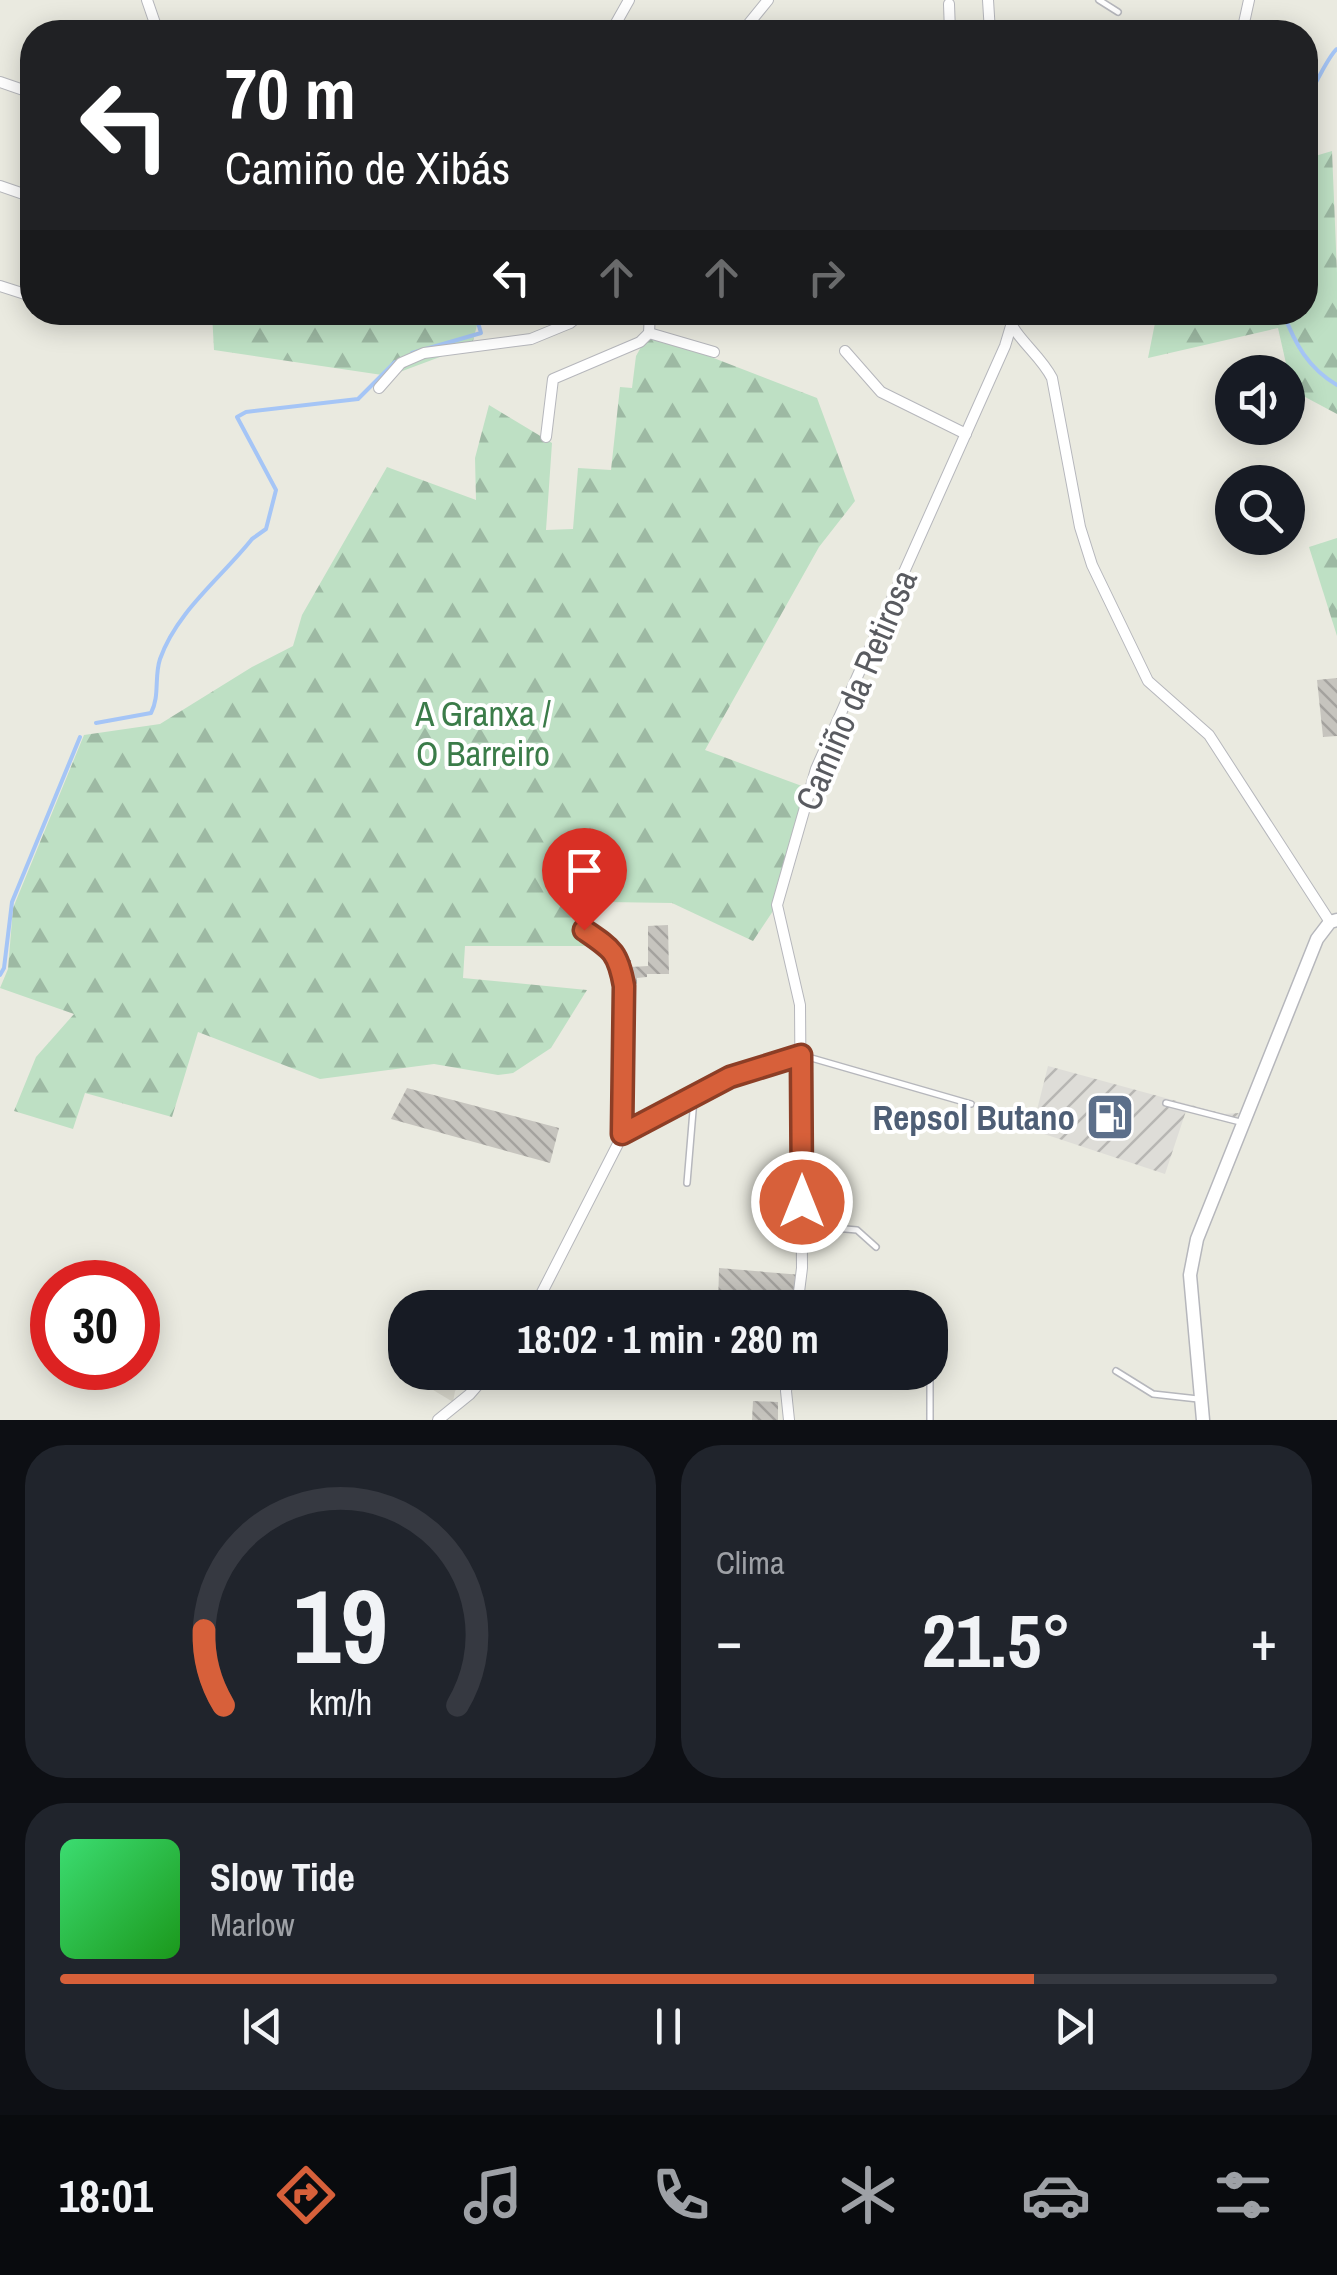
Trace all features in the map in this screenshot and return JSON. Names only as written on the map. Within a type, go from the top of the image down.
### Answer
[{"type":"street","points":[[752,20],[768,0]]},
{"type":"street","points":[[949,4],[950,20]]},
{"type":"street","points":[[378,388],[402,363],[424,353],[532,339],[567,325]]},
{"type":"street","points":[[649,325],[649,334]]},
{"type":"street","points":[[1011,326],[1043,361],[1052,378],[1086,546],[1148,681],[1209,735],[1333,921],[1316,939],[1197,1239],[1190,1275],[1203,1420]]},
{"type":"street","name":"Camiño da Retirosa","points":[[798,1290],[802,1232],[800,1005],[777,905],[816,769],[1011,326]]},
{"type":"street","points":[[649,334],[714,352]]},
{"type":"street","points":[[546,436],[553,380],[628,349],[649,334]]},
{"type":"street","points":[[845,350],[882,392],[966,434]]},
{"type":"street","points":[[543,1290],[622,1134],[624,986],[615,952],[584,930]]},
{"type":"street","points":[[622,1134],[730,1077],[801,1055]]},
{"type":"street","points":[[438,1420],[473,1390]]},
{"type":"street","points":[[786,1390],[789,1420]]},
{"type":"lane","points":[[1099,0],[1118,12]]},
{"type":"lane","points":[[801,1055],[971,1104]]},
{"type":"lane","points":[[687,1183],[694,1096]]},
{"type":"lane","points":[[1166,1102],[1243,1123]]},
{"type":"lane","points":[[802,1232],[856,1230],[876,1247]]},
{"type":"lane","points":[[1116,1371],[1153,1394],[1201,1400]]},
{"type":"lane","points":[[930,1390],[930,1420]]},
{"type":"shaded area","points":[[1048,1066],[1224,1114],[1239,1113],[1234,1124],[1186,1111],[1165,1174],[1032,1130]]},
{"type":"shaded area","points":[[433,1390],[456,1390],[453,1402]]},
{"type":"green space","points":[[1332,151],[1337,414],[1305,397],[1305,355],[1284,355],[1278,328],[1148,358],[1155,325],[1318,325],[1318,155]]},
{"type":"green space","points":[[213,325],[477,325],[472,345],[389,376],[214,350]]},
{"type":"green space","name":"A Granxa / O Barreiro","points":[[649,333],[817,398],[855,501],[819,547],[705,750],[810,789],[777,905],[753,941],[672,903],[607,902],[584,930],[594,946],[465,946],[463,978],[587,990],[551,1048],[513,1073],[498,1075],[434,1064],[320,1079],[198,1032],[172,1117],[85,1093],[73,1129],[14,1111],[36,1057],[74,1014],[0,988],[8,969],[13,908],[84,735],[160,724],[293,646],[302,615],[387,467],[476,500],[475,458],[489,405],[552,443],[546,530],[573,529],[578,468],[611,470],[620,387],[632,388],[636,356]]},
{"type":"green space","points":[[1337,538],[1337,636],[1309,547]]},
{"type":"building","points":[[1337,678],[1337,736],[1323,737],[1317,680]]},
{"type":"building","points":[[668,925],[669,974],[647,974],[637,978],[637,984],[626,984],[625,960],[631,960],[631,967],[648,966],[648,926]]},
{"type":"building","points":[[407,1088],[559,1128],[550,1163],[391,1119]]},
{"type":"building","points":[[719,1268],[802,1275],[800,1290],[718,1290]]},
{"type":"building","points":[[753,1401],[778,1402],[778,1420],[752,1420]]},
{"type":"waterway","points":[[1318,80],[1337,49]]},
{"type":"waterway","points":[[412,353],[481,333],[479,325]]},
{"type":"waterway","points":[[1288,325],[1304,354],[1337,385]]},
{"type":"waterway","points":[[96,723],[151,713],[160,659],[177,625],[252,539],[266,529],[276,490],[237,417],[246,412],[358,399],[395,362]]},
{"type":"waterway","points":[[0,975],[12,902],[80,737]]},
{"type":"place","name":"Repsol Butano","points":[[1110,1117]]},
{"type":"route","points":[[584,930],[615,952],[624,986],[622,1134],[730,1077],[801,1055],[802,1202]]}]
